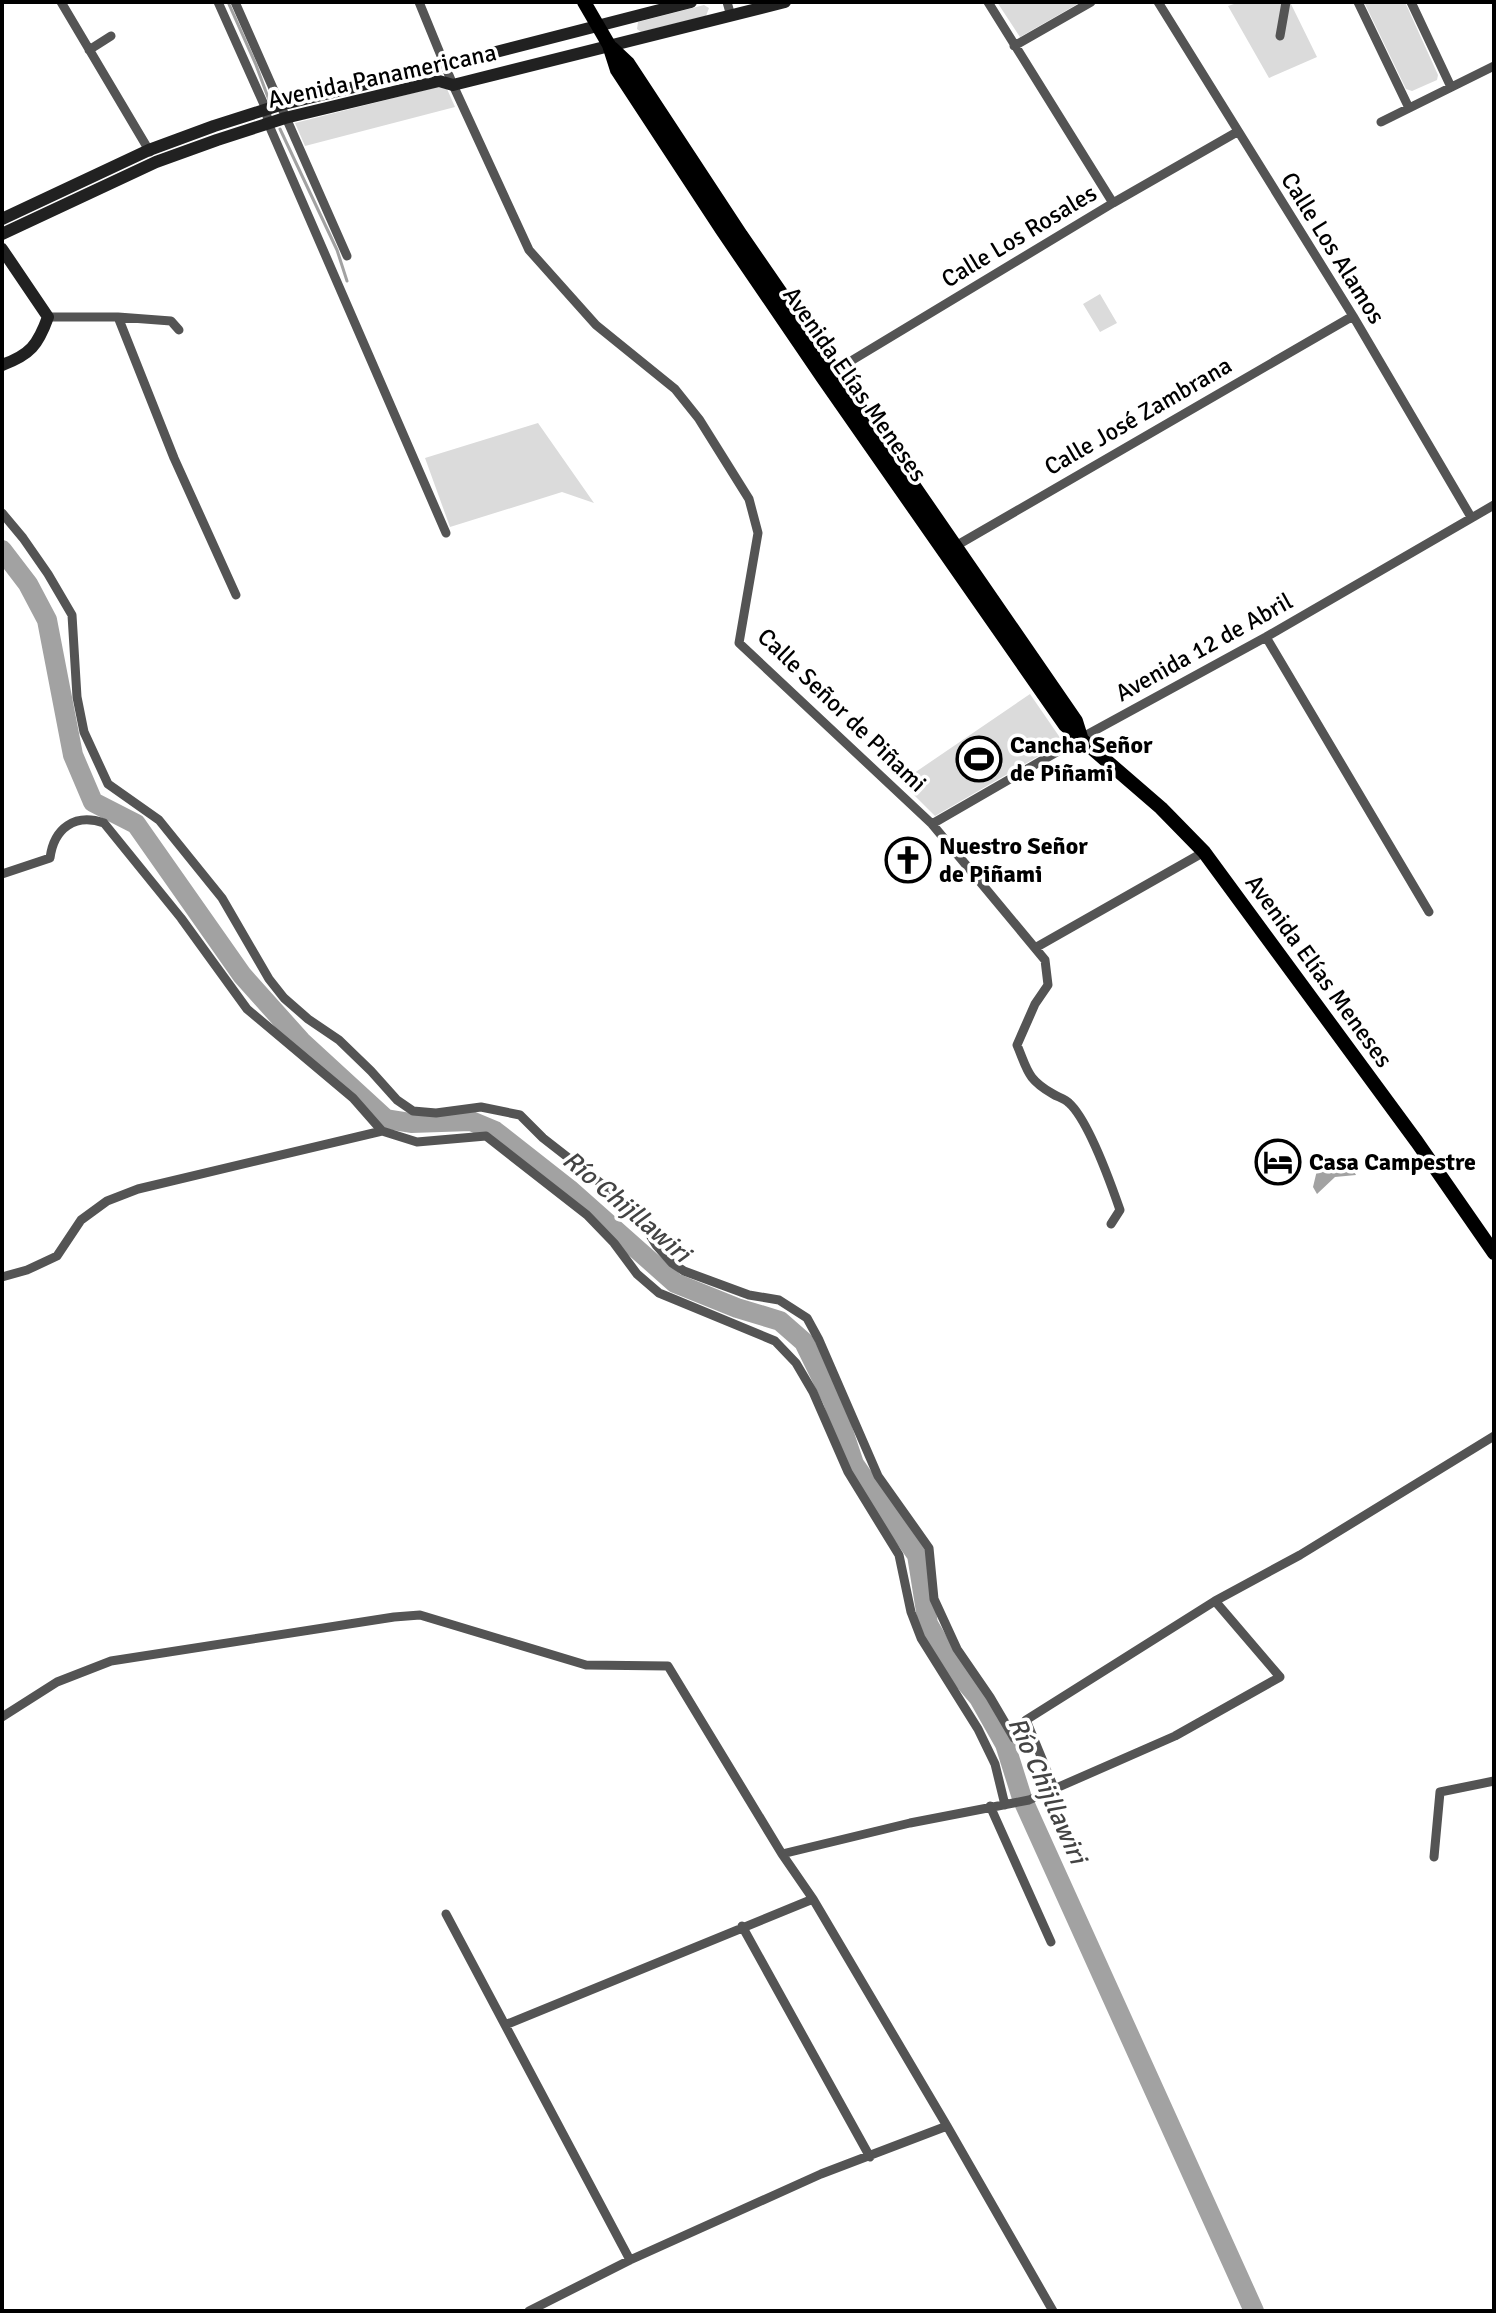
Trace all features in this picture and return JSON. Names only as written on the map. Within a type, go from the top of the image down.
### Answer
[{"type":"main road","name":"Avenida Elías Meneses","points":[[584,2],[609,45],[628,63],[829,374],[950,550],[1076,721],[1081,738],[1161,808],[1204,852],[1417,1142],[1494,1253]]},
{"type":"main road","name":"Avenida Panamericana","points":[[267,116],[280,105],[691,2]]},
{"type":"main road","name":"Avenida Panamericana","points":[[2,234],[214,126],[267,116],[285,118],[439,81],[453,85],[785,2]]},
{"type":"main road","name":"Avenida Panamericana","points":[[2,219],[153,156]]},
{"type":"main road","points":[[2,249],[48,317],[41,336],[30,350],[2,365]]},
{"type":"street","points":[[61,2],[153,156]]},
{"type":"street","points":[[218,2],[446,533]]},
{"type":"street","points":[[235,2],[347,256]]},
{"type":"street","name":"Calle Señor de Piñami","points":[[419,2],[453,85],[529,250],[596,325],[675,389],[699,419],[749,499],[758,533],[739,643],[932,824],[1045,960],[1048,985],[1035,1004],[1017,1045],[1031,1079],[1069,1102],[1085,1127],[1120,1210],[1111,1224]]},
{"type":"street","points":[[727,2],[731,16]]},
{"type":"street","points":[[988,2],[1113,203]]},
{"type":"street","points":[[1014,46],[1091,2]]},
{"type":"street","name":"Calle Los Alamos","points":[[1158,2],[1353,316],[1471,517]]},
{"type":"street","points":[[1280,36],[1286,2]]},
{"type":"street","points":[[1358,2],[1409,108]]},
{"type":"street","points":[[1411,2],[1451,87]]},
{"type":"street","points":[[89,50],[111,36]]},
{"type":"street","points":[[1381,122],[1494,66]]},
{"type":"street","name":"Calle Los Rosales","points":[[829,374],[1237,132]]},
{"type":"street","name":"Calle José Zambrana","points":[[950,550],[1353,316]]},
{"type":"street","points":[[48,317],[171,321],[179,330]]},
{"type":"street","points":[[118,317],[174,458],[236,595]]},
{"type":"street","name":"Avenida 12 de Abril","points":[[932,824],[1494,505]]},
{"type":"street","points":[[2,513],[40,562],[72,615],[79,709],[84,732],[108,784],[159,820],[222,898],[269,979],[284,998],[339,1040],[397,1100],[413,1111],[436,1113],[481,1107],[520,1115],[543,1138],[634,1209],[656,1245],[672,1263],[684,1271],[749,1295],[779,1300],[807,1318],[878,1476],[929,1548],[934,1599],[957,1649],[1014,1738],[1036,1747]]},
{"type":"street","points":[[1266,637],[1429,912]]},
{"type":"street","points":[[2,874],[50,858],[52,844],[60,831],[73,822],[90,818],[104,823],[181,918],[247,1009],[353,1098],[382,1131]]},
{"type":"street","points":[[1035,948],[1204,852]]},
{"type":"street","points":[[2,1277],[57,1256],[81,1220],[107,1201],[138,1189],[382,1131],[417,1142],[486,1136],[587,1215],[614,1243],[637,1274],[659,1293],[775,1341],[796,1363],[813,1392],[848,1472],[899,1555],[911,1612],[921,1638],[978,1729],[1009,1804]]},
{"type":"street","points":[[1054,1788],[1026,1720],[1215,1601],[1300,1555],[1494,1436]]},
{"type":"street","points":[[782,1854],[990,1806],[1029,1800],[1175,1736],[1280,1677],[1215,1601]]},
{"type":"street","points":[[2,1717],[57,1682],[111,1661],[420,1615],[586,1665],[668,1666],[782,1854],[813,1899],[1053,2311]]},
{"type":"street","points":[[1434,1857],[1440,1792],[1494,1781]]},
{"type":"street","points":[[990,1806],[1051,1942]]},
{"type":"street","points":[[505,2025],[813,1899]]},
{"type":"street","points":[[446,1914],[630,2260]]},
{"type":"street","points":[[742,1926],[870,2157]]},
{"type":"street","points":[[529,2311],[630,2260],[821,2174],[947,2126]]},
{"type":"shaded area","points":[[997,2],[1081,2],[1020,37]]},
{"type":"shaded area","points":[[1240,2],[1290,2],[1317,57],[1269,78],[1228,6]]},
{"type":"shaded area","points":[[1364,2],[1405,2],[1438,75],[1437,80],[1412,91],[1406,89]]},
{"type":"shaded area","points":[[704,5],[709,8],[706,16],[641,32],[637,29],[638,22]]},
{"type":"shaded area","points":[[437,87],[447,89],[455,107],[305,146],[295,123]]},
{"type":"shaded area","points":[[1100,294],[1117,323],[1100,332],[1083,304]]},
{"type":"shaded area","points":[[538,423],[594,503],[562,492],[450,527],[425,458]]},
{"type":"shaded area","points":[[1030,694],[1063,742],[935,816],[901,782]]},
{"type":"shaded area","points":[[1330,1155],[1353,1169],[1356,1175],[1335,1177],[1317,1194],[1313,1187],[1319,1162]]},
{"type":"waterway","points":[[228,2],[269,100]]},
{"type":"waterway","points":[[280,129],[337,250],[347,281]]},
{"type":"waterway","name":"Río Chijllawiri","points":[[2,550],[28,584],[47,620],[73,755],[93,802],[136,824],[242,975],[301,1041],[386,1119],[411,1123],[471,1121],[495,1131],[569,1189],[675,1283],[737,1308],[780,1321],[804,1342],[833,1401],[854,1464],[917,1555],[928,1624],[952,1666],[979,1698],[1005,1744],[1022,1798],[1254,2311]]},
{"type":"place","name":"Cancha Señor de Piñami","points":[[979,759]]},
{"type":"place","name":"Nuestro Señor de Piñami","points":[[908,860]]},
{"type":"place","name":"Casa Campestre","points":[[1278,1162]]}]
